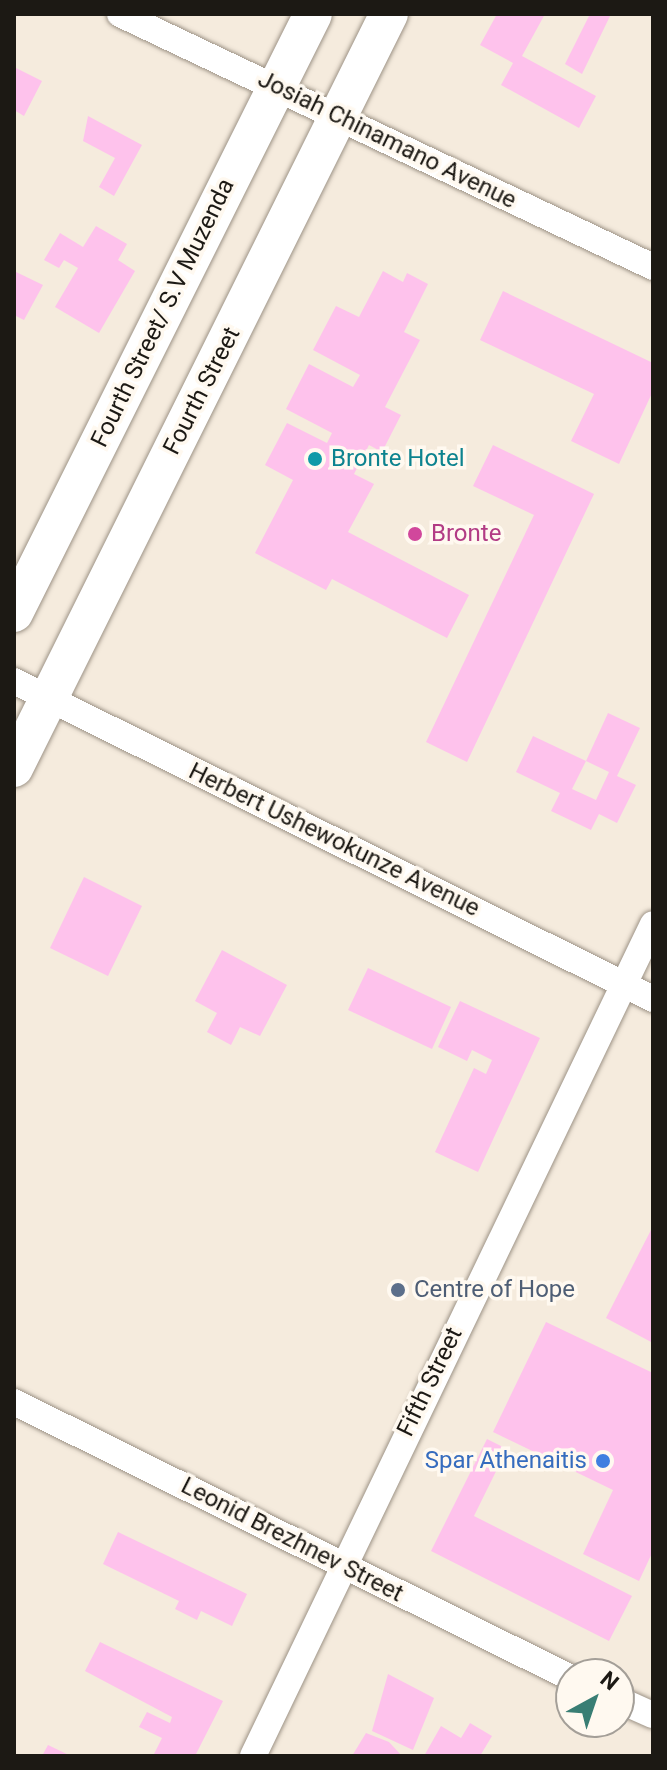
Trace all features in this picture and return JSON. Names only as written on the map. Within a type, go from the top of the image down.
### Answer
[{"type":"main road","name":"Fourth Street/ S.V Muzenda","points":[[14,613],[313,14]]},
{"type":"main road","name":"Fourth Street","points":[[14,768],[389,14]]},
{"type":"street","name":"Josiah Chinamano Avenue","points":[[120,14],[653,267]]},
{"type":"street","name":"Herbert Ushewokunze Avenue","points":[[14,681],[653,999]]},
{"type":"street","name":"Fifth Street","points":[[253,1756],[342,1565],[653,924]]},
{"type":"street","name":"Leonid Brezhnev Street","points":[[14,1402],[555,1670]]},
{"type":"building","points":[[497,14],[545,14],[522,56],[596,96],[579,128],[501,85],[513,63],[480,45]]},
{"type":"building","points":[[590,14],[611,14],[582,74],[565,64]]},
{"type":"building","points":[[14,67],[42,81],[24,116],[14,110]]},
{"type":"building","points":[[88,116],[142,145],[114,196],[99,187],[115,158],[83,141]]},
{"type":"building","points":[[96,226],[127,244],[118,260],[135,271],[99,333],[55,307],[78,268],[64,260],[59,268],[44,260],[60,233],[83,247]]},
{"type":"building","points":[[14,271],[43,285],[24,320],[14,315]]},
{"type":"building","name":"Bronte Hotel","points":[[383,271],[403,282],[407,273],[428,284],[404,332],[420,340],[385,407],[401,415],[382,452],[369,445],[354,474],[374,484],[348,532],[469,595],[447,638],[332,579],[326,590],[255,553],[293,480],[265,465],[287,423],[327,443],[332,433],[286,409],[309,364],[353,387],[360,375],[313,350],[336,306],[359,317]]},
{"type":"building","points":[[503,291],[653,363],[653,391],[619,464],[571,441],[594,394],[480,340]]},
{"type":"building","name":"Bronte Hotel","points":[[493,445],[594,494],[467,762],[426,742],[534,515],[473,486]]},
{"type":"building","points":[[608,713],[640,728],[617,776],[636,785],[617,823],[599,814],[591,830],[551,811],[560,793],[516,772],[533,736],[586,761]],"holes":[[[586,761],[609,772],[596,800],[572,789]]]},
{"type":"building","points":[[84,877],[142,906],[108,976],[50,948]]},
{"type":"building","points":[[222,950],[287,985],[260,1036],[240,1027],[231,1045],[207,1032],[217,1013],[195,1001]]},
{"type":"building","points":[[368,968],[451,1007],[432,1049],[348,1010]]},
{"type":"building","points":[[460,1001],[540,1038],[478,1172],[435,1152],[474,1068],[486,1074],[492,1060],[472,1050],[467,1061],[438,1047]]},
{"type":"building","points":[[653,1226],[653,1343],[606,1318]]},
{"type":"building","name":"Spar Athenaitis","points":[[546,1322],[653,1373],[653,1551],[639,1581],[583,1554],[613,1490],[493,1432]]},
{"type":"building","points":[[487,1439],[507,1449],[474,1516],[632,1596],[609,1641],[431,1551]]},
{"type":"building","points":[[118,1532],[247,1594],[232,1626],[201,1611],[197,1620],[175,1609],[179,1601],[103,1564]]},
{"type":"building","points":[[100,1642],[223,1701],[195,1756],[153,1756],[162,1738],[139,1727],[147,1712],[170,1723],[172,1717],[85,1671]]},
{"type":"building","points":[[388,1674],[434,1698],[413,1750],[372,1731]]},
{"type":"building","points":[[470,1723],[492,1736],[480,1756],[424,1756],[441,1726],[461,1738]]},
{"type":"building","points":[[366,1733],[389,1742],[402,1756],[352,1756]]},
{"type":"building","points":[[48,1745],[71,1756],[42,1756]]},
{"type":"place","name":"Bronte Hotel","points":[[315,459]]},
{"type":"place","name":"Bronte","points":[[415,534]]},
{"type":"place","name":"Centre of Hope","points":[[398,1290]]},
{"type":"place","name":"Spar Athenaitis","points":[[603,1461]]}]
